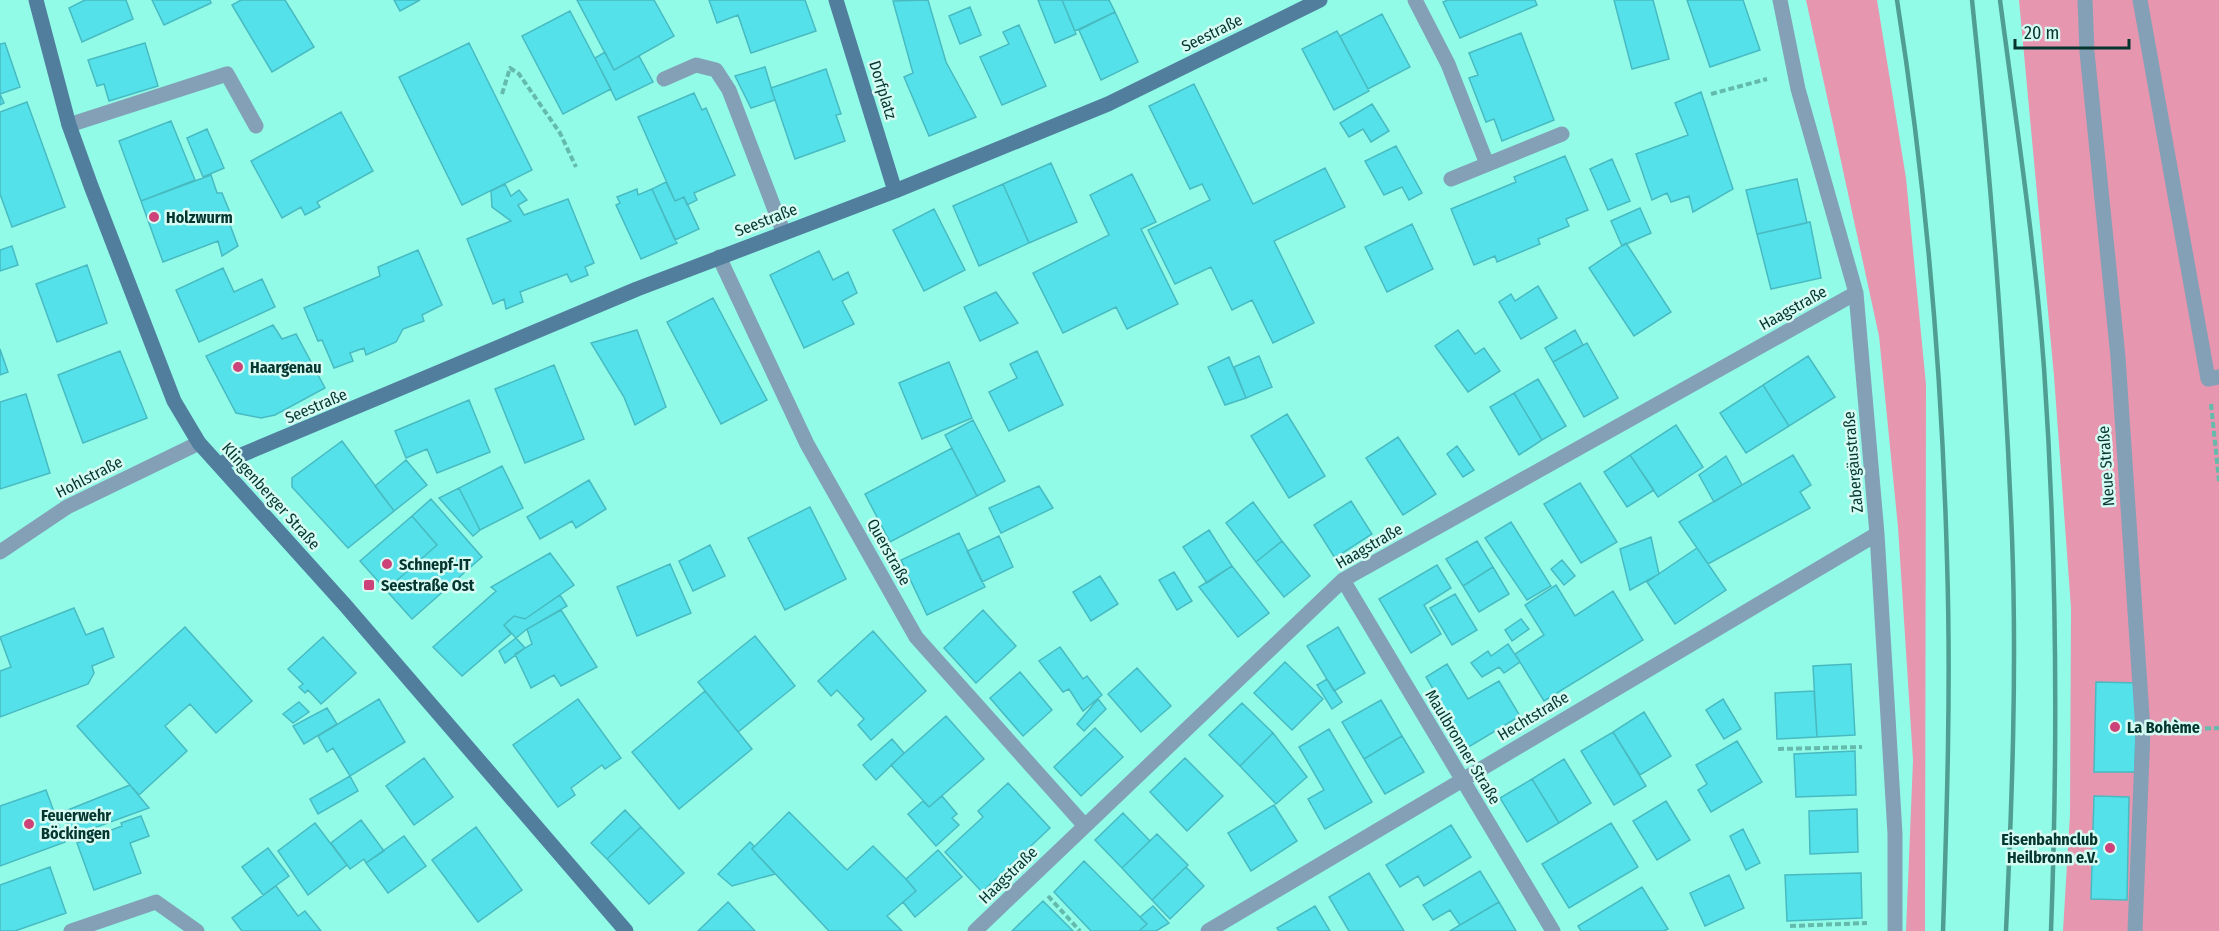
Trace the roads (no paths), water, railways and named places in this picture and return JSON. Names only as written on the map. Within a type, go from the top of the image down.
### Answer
[{"type":"street","name":"Klingenberger Straße","points":[[36,0],[69,125],[174,401],[199,443],[220,464],[626,931]]},
{"type":"street","name":"Dorfplatz","points":[[836,0],[895,191]]},
{"type":"street","name":"Seestraße","points":[[220,464],[638,289],[783,231],[895,191],[1108,104],[1320,0]]},
{"type":"street","points":[[1415,0],[1448,64],[1487,164]]},
{"type":"street","name":"Zabergäustraße","points":[[1780,0],[1794,72],[1856,293],[1877,534],[1895,834],[1895,927]]},
{"type":"street","name":"Neue Straße","points":[[2085,0],[2087,52],[2118,357],[2143,731],[2135,931]]},
{"type":"street","points":[[2140,0],[2214,378]]},
{"type":"street","points":[[664,79],[696,66],[716,70],[729,90],[783,231]]},
{"type":"street","points":[[69,125],[227,74],[256,126]]},
{"type":"street","points":[[1451,179],[1562,134]]},
{"type":"street","name":"Querstraße","points":[[719,257],[807,444],[916,637],[1085,826]]},
{"type":"street","name":"Haagstraße","points":[[975,931],[1343,580],[1856,293]]},
{"type":"street","name":"Hohlstraße","points":[[0,552],[67,507],[199,443]]},
{"type":"street","name":"Hechtstraße","points":[[1208,931],[1877,534]]},
{"type":"street","name":"Maulbronner Straße","points":[[1343,580],[1553,931]]},
{"type":"street","points":[[71,931],[156,903],[197,931]]},
{"type":"railway","points":[[1897,0],[1916,139],[1931,280],[1945,490],[1949,653],[1943,931]]},
{"type":"railway","points":[[1972,0],[1997,268],[2012,537],[2014,685],[2006,931]]},
{"type":"railway","points":[[2000,0],[2036,276],[2052,509],[2055,790],[2051,931]]},
{"type":"place","name":"Holzwurm","points":[[154,217]]},
{"type":"place","name":"Haargenau","points":[[238,367]]},
{"type":"place","name":"Schnepf-IT","points":[[387,564]]},
{"type":"place","name":"Seestraße Ost","points":[[369,585]]},
{"type":"place","name":"La Bohème","points":[[2115,727]]},
{"type":"place","name":"Feuerwehr Böckingen","points":[[29,824]]},
{"type":"place","name":"Eisenbahnclub Heilbronn e.V.","points":[[2110,848]]}]
